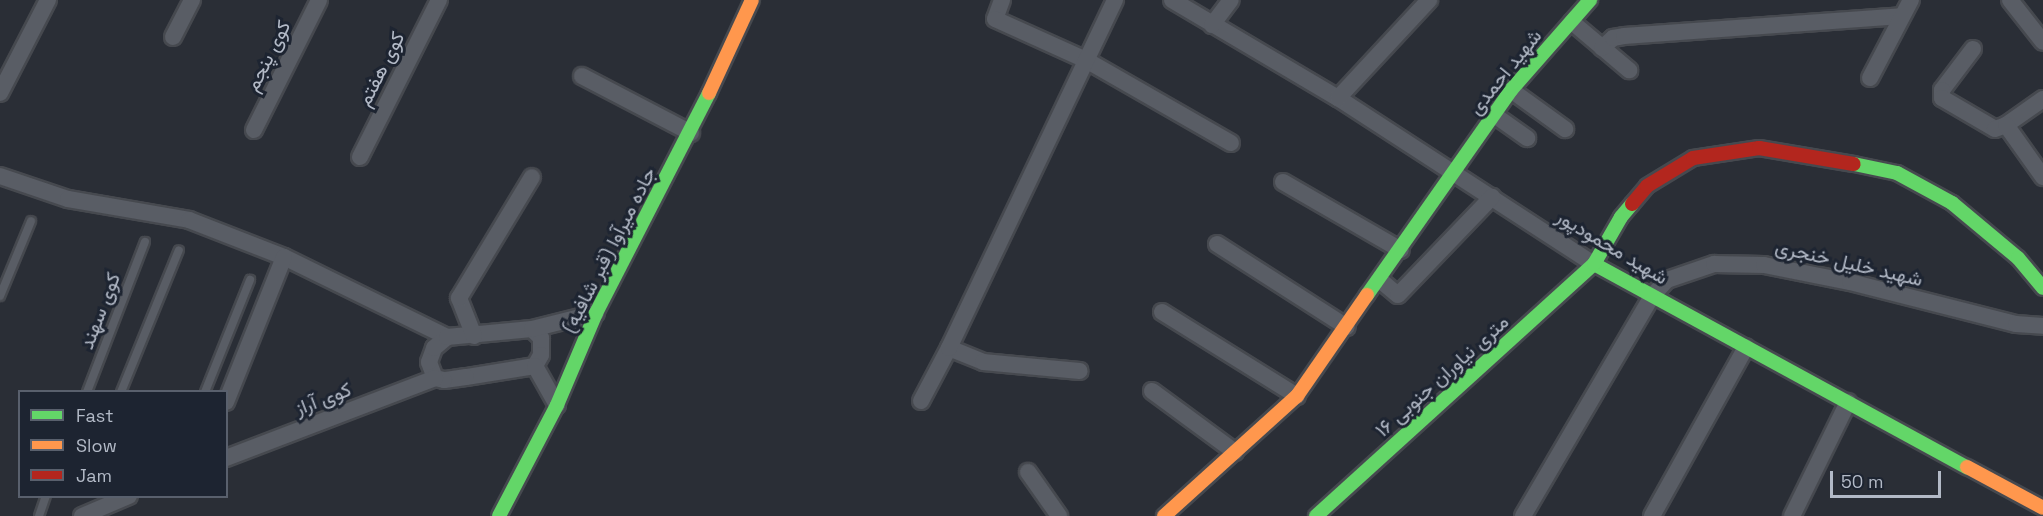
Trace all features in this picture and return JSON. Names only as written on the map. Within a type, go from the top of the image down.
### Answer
[{"type":"street","points":[[0,93],[48,0]]},
{"type":"street","points":[[173,37],[192,0]]},
{"type":"street","name":"کوی پنجم","points":[[254,130],[320,0]]},
{"type":"street","name":"کوی هفتم","points":[[360,157],[439,0]]},
{"type":"street","name":"جاده میرآوا (قبر شافیه)","points":[[499,516],[557,405],[596,313],[691,133],[752,0]]},
{"type":"street","points":[[1002,0],[995,19],[1086,60],[1231,143]]},
{"type":"street","points":[[921,400],[950,348],[1115,0]]},
{"type":"street","name":"شهید محمودپور","points":[[1172,0],[1338,98],[1594,264],[2043,508]]},
{"type":"street","points":[[1212,24],[1231,0]]},
{"type":"street","points":[[1338,98],[1429,0]]},
{"type":"street","name":"شهید احمدی","points":[[1164,516],[1297,396],[1455,173],[1510,90],[1590,0]]},
{"type":"street","points":[[1870,78],[1911,0]]},
{"type":"street","points":[[2010,0],[2043,42]]},
{"type":"street","points":[[1602,48],[1613,38],[1624,36],[1901,16]]},
{"type":"street","points":[[1572,22],[1629,70]]},
{"type":"street","points":[[1973,49],[1942,90],[1942,98],[1995,129],[2006,125],[2043,99]]},
{"type":"street","points":[[582,76],[691,133]]},
{"type":"street","points":[[1510,90],[1565,129]]},
{"type":"street","points":[[1493,114],[1527,138]]},
{"type":"street","points":[[2006,125],[2043,177]]},
{"type":"street","name":"۱۶ متری نیاوران جنوبی","points":[[1316,516],[1594,264],[1621,217],[1647,186],[1693,158],[1759,148],[1819,156],[1897,173],[1952,203],[2018,258],[2043,288]]},
{"type":"street","points":[[0,176],[68,199],[189,220],[284,257],[447,337],[474,336],[532,328],[596,313]]},
{"type":"street","points":[[474,336],[459,298],[532,177]]},
{"type":"street","points":[[1282,183],[1401,250]]},
{"type":"street","points":[[1380,280],[1398,295],[1492,197]]},
{"type":"street","points":[[1217,244],[1347,327]]},
{"type":"street","points":[[228,397],[284,257]]},
{"type":"street","name":"شهید خلیل خنجری","points":[[1652,296],[1667,280],[1714,264],[1764,265],[1850,282],[2016,324],[2043,326]]},
{"type":"street","points":[[1523,516],[1652,296]]},
{"type":"street","points":[[1162,312],[1297,396]]},
{"type":"street","points":[[532,328],[541,338],[540,355],[535,366],[557,405]]},
{"type":"street","points":[[435,378],[429,362],[434,348],[447,337]]},
{"type":"street","points":[[1652,516],[1746,347]]},
{"type":"street","points":[[950,348],[983,362],[1080,371]]},
{"type":"street","name":"کوی آراز","points":[[228,457],[435,378],[444,380],[535,366]]},
{"type":"street","points":[[1152,391],[1235,452]]},
{"type":"street","points":[[1792,516],[1848,402]]},
{"type":"street","points":[[1028,472],[1059,516]]},
{"type":"street","points":[[82,516],[110,500]]},
{"type":"lane","points":[[0,296],[31,221]]},
{"type":"lane","name":"کوی سهند","points":[[88,390],[145,242]]},
{"type":"lane","points":[[122,390],[179,250]]},
{"type":"lane","points":[[206,390],[250,280]]},
{"type":"lane","points":[[39,516],[45,498]]},
{"type":"traffic: fast","points":[[1367,295],[1511,90],[1590,0]]},
{"type":"traffic: fast","points":[[499,516],[557,405],[596,313],[709,93]]},
{"type":"traffic: fast","points":[[1854,164],[1897,173],[1952,203],[2018,258],[2043,288]]},
{"type":"traffic: fast","points":[[1316,516],[1594,264],[1621,217],[1632,204]]},
{"type":"traffic: fast","points":[[1594,264],[1967,467]]},
{"type":"traffic: slow","points":[[709,93],[752,0]]},
{"type":"traffic: slow","points":[[1164,516],[1297,396],[1367,295]]},
{"type":"traffic: slow","points":[[1967,467],[2043,508]]},
{"type":"traffic: jam","points":[[1632,204],[1647,186],[1693,158],[1759,148],[1854,164]]}]
